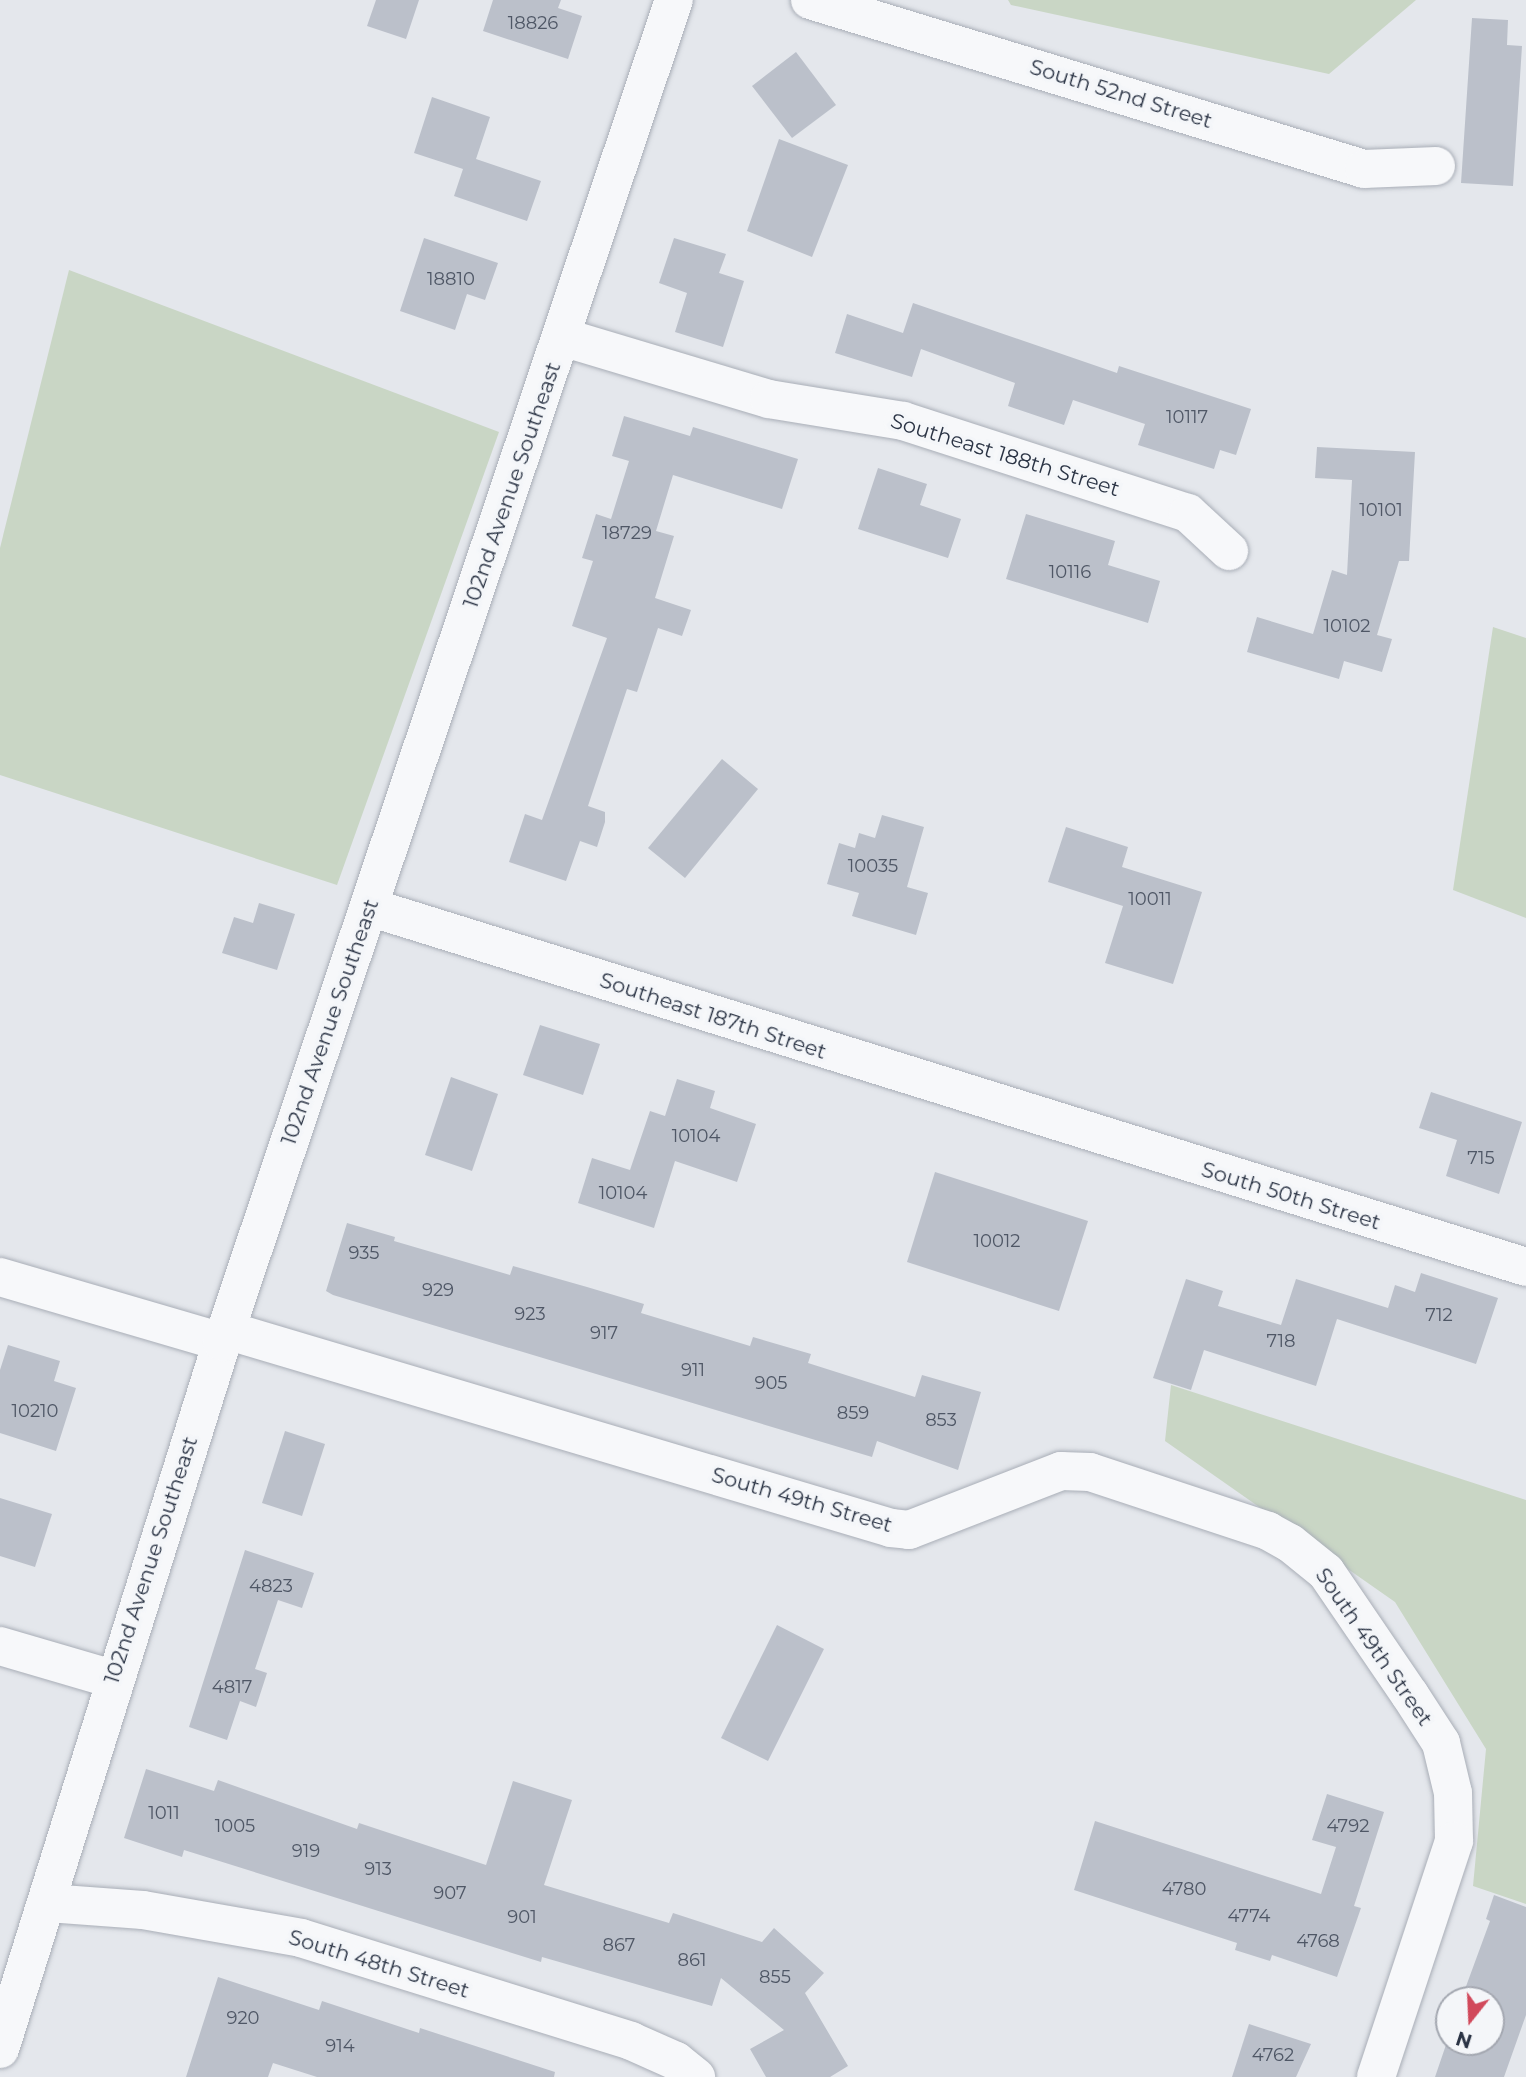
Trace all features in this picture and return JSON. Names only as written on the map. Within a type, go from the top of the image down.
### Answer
[{"type":"street","name":"102nd Avenue Southeast","points":[[0,2049],[48,1903],[113,1679],[224,1336],[674,0]]},
{"type":"street","name":"South 52nd Street","points":[[810,0],[1364,169],[1436,166]]},
{"type":"street","name":"Southeast 188th Street","points":[[562,337],[769,399],[903,421],[1188,513],[1229,551]]},
{"type":"street","name":"Southeast 187th Street","points":[[369,907],[1057,1125]]},
{"type":"street","name":"South 50th Street","points":[[1057,1125],[1526,1267]]},
{"type":"street","name":"South 49th Street","points":[[0,1277],[224,1336],[891,1528],[909,1530],[1061,1471],[1090,1472],[1268,1531],[1326,1572],[1441,1743],[1453,1793],[1454,1841],[1376,2077]]},
{"type":"street","points":[[0,1646],[113,1679]]},
{"type":"street","name":"South 48th Street","points":[[48,1903],[142,1910],[301,1938],[631,2041],[676,2061],[696,2077]]},
{"type":"green space","points":[[1008,0],[1416,0],[1329,74],[1011,5]]},
{"type":"green space","points":[[69,270],[499,432],[337,885],[0,775],[0,548]]},
{"type":"green space","points":[[1493,627],[1526,638],[1526,918],[1453,890]]},
{"type":"green space","points":[[1171,1385],[1526,1500],[1526,1904],[1473,1886],[1486,1749],[1395,1602],[1165,1441]]},
{"type":"building","points":[[376,0],[419,0],[406,39],[367,26]]},
{"type":"building","points":[[493,0],[561,0],[558,8],[582,16],[568,59],[483,31]]},
{"type":"building","points":[[1472,18],[1508,20],[1507,45],[1522,46],[1513,186],[1461,183]]},
{"type":"building","points":[[796,52],[836,105],[792,138],[752,86]]},
{"type":"building","points":[[432,97],[490,117],[476,159],[541,181],[527,221],[454,196],[463,169],[414,153]]},
{"type":"building","points":[[779,139],[848,165],[812,257],[747,231]]},
{"type":"building","points":[[424,238],[498,263],[485,300],[467,294],[455,330],[400,311]]},
{"type":"building","points":[[674,238],[726,254],[719,273],[744,281],[723,347],[675,332],[687,293],[659,283]]},
{"type":"building","points":[[913,303],[1117,373],[1119,366],[1251,409],[1236,455],[1220,450],[1214,469],[1138,445],[1145,424],[1073,400],[1064,425],[1008,406],[1015,383],[921,349],[912,377],[835,353],[847,314],[903,333]]},
{"type":"building","points":[[624,416],[690,436],[693,427],[798,459],[782,509],[673,475],[656,531],[674,536],[655,598],[691,610],[682,636],[658,628],[637,692],[627,689],[588,806],[605,812],[605,822],[597,847],[580,841],[566,881],[509,862],[525,814],[542,820],[607,638],[572,626],[593,561],[582,558],[596,514],[611,519],[629,461],[612,456]]},
{"type":"building","points":[[1317,447],[1415,452],[1409,561],[1399,561],[1377,635],[1392,639],[1382,672],[1344,661],[1339,679],[1247,652],[1257,617],[1313,634],[1332,570],[1347,575],[1352,480],[1315,478]]},
{"type":"building","points":[[878,468],[927,484],[920,505],[961,519],[948,558],[858,529]]},
{"type":"building","points":[[1026,514],[1115,541],[1108,565],[1160,581],[1148,623],[1006,579]]},
{"type":"building","points":[[722,759],[758,789],[685,878],[648,848]]},
{"type":"building","points":[[882,815],[924,827],[907,887],[928,893],[916,935],[852,916],[859,893],[827,884],[839,843],[855,848],[859,833],[875,838]]},
{"type":"building","points":[[1066,827],[1128,847],[1122,867],[1202,892],[1173,984],[1105,963],[1123,906],[1048,882]]},
{"type":"building","points":[[259,903],[295,914],[277,970],[222,953],[234,917],[253,923]]},
{"type":"building","points":[[540,1025],[600,1044],[583,1095],[523,1075]]},
{"type":"building","points":[[451,1077],[498,1094],[472,1171],[425,1155]]},
{"type":"building","points":[[677,1079],[715,1091],[710,1108],[756,1124],[737,1182],[675,1161],[654,1228],[578,1203],[592,1158],[630,1170],[650,1111],[665,1116]]},
{"type":"building","points":[[1431,1092],[1522,1122],[1499,1194],[1446,1176],[1457,1140],[1419,1128]]},
{"type":"building","points":[[935,1172],[1088,1221],[1059,1311],[907,1262]]},
{"type":"building","points":[[347,1223],[395,1237],[394,1241],[510,1275],[513,1266],[644,1304],[641,1313],[750,1346],[753,1337],[811,1354],[808,1363],[915,1397],[922,1375],[981,1392],[958,1470],[877,1441],[872,1457],[333,1295],[326,1291]]},
{"type":"building","points":[[1421,1273],[1498,1298],[1476,1364],[1337,1319],[1316,1386],[1204,1350],[1191,1390],[1153,1378],[1186,1279],[1223,1291],[1218,1306],[1281,1325],[1296,1279],[1388,1308],[1395,1285],[1415,1292]]},
{"type":"building","points":[[8,1345],[60,1361],[54,1381],[76,1388],[56,1451],[0,1433],[0,1370]]},
{"type":"building","points":[[285,1431],[325,1444],[302,1516],[262,1503]]},
{"type":"building","points":[[0,1498],[52,1514],[35,1567],[0,1556]]},
{"type":"building","points":[[245,1550],[314,1573],[302,1608],[278,1600],[255,1669],[267,1673],[256,1707],[240,1701],[227,1740],[189,1727]]},
{"type":"building","points":[[777,1625],[824,1649],[768,1761],[721,1738]]},
{"type":"building","points":[[146,1769],[214,1791],[218,1780],[357,1829],[359,1823],[486,1865],[513,1781],[572,1800],[544,1885],[669,1923],[673,1913],[762,1942],[774,1928],[824,1973],[805,1993],[848,2066],[830,2077],[766,2077],[750,2049],[784,2030],[721,1978],[712,2006],[542,1957],[541,1962],[184,1850],[182,1857],[124,1838]]},
{"type":"building","points":[[1327,1794],[1384,1812],[1354,1906],[1361,1908],[1337,1977],[1272,1955],[1270,1961],[1235,1950],[1237,1943],[1074,1890],[1095,1821],[1321,1894],[1336,1847],[1312,1840]]},
{"type":"building","points":[[1494,1895],[1526,1907],[1526,2015],[1504,2077],[1435,2077],[1442,2056],[1505,2056],[1505,1986],[1466,1986],[1490,1921],[1486,1919]]},
{"type":"building","points":[[218,1977],[319,2010],[322,2001],[419,2033],[420,2028],[555,2072],[554,2077],[317,2077],[273,2063],[268,2077],[186,2077]]},
{"type":"building","points":[[1249,2024],[1311,2044],[1296,2077],[1232,2077]]}]
